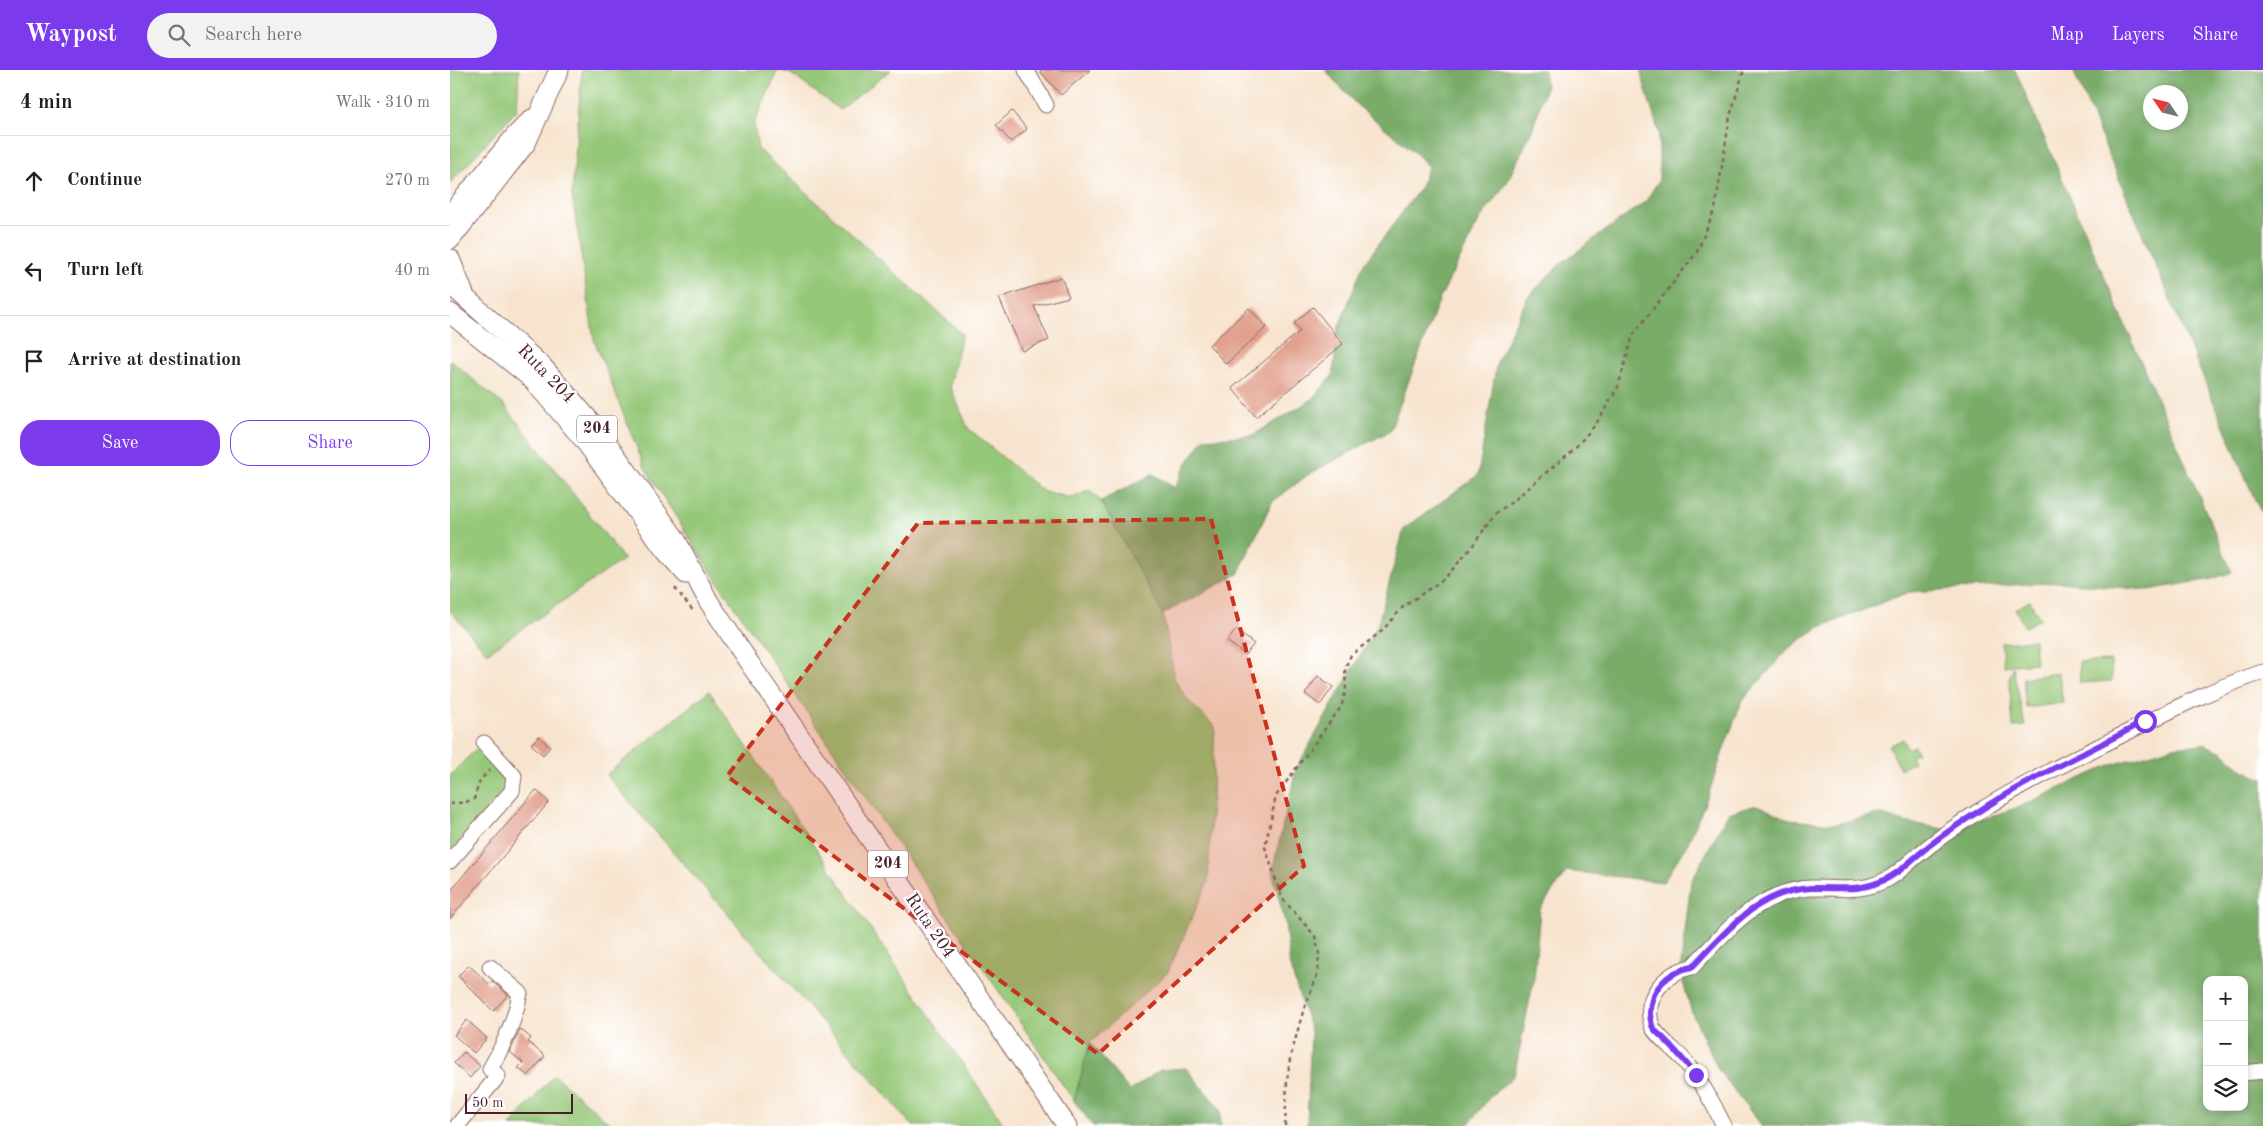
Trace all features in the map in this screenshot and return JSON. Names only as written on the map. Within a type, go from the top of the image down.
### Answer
[{"type":"main road","points":[[450,240],[526,143],[559,70]]},
{"type":"main road","points":[[450,214],[516,135],[538,113]]},
{"type":"main road","points":[[450,259],[466,298]]},
{"type":"main road","name":"Ruta 204","points":[[450,284],[542,366],[597,429],[675,538],[709,602]]},
{"type":"main road","name":"Ruta 204","points":[[450,313],[531,378],[584,440],[665,550],[709,602],[1067,1126]]},
{"type":"street","points":[[1026,70],[1046,105]]},
{"type":"street","points":[[1724,1126],[1708,1093],[1696,1075],[1653,1028],[1650,1012],[1651,1004],[1658,986],[1665,979],[1682,969],[1692,967],[1745,914],[1769,898],[1803,889],[1851,890],[1878,884],[1900,872],[1917,856],[1972,815],[2039,775],[2183,703],[2262,673]]},
{"type":"street","points":[[450,861],[512,791],[514,776],[484,743]]},
{"type":"street","points":[[457,1126],[498,1076],[490,1069],[509,1031],[520,993],[490,967]]},
{"type":"street","points":[[2248,1073],[2263,1071]]},
{"type":"path","points":[[1285,1126],[1285,1104],[1290,1059],[1300,1022],[1318,973],[1319,953],[1315,936],[1282,898],[1265,847],[1276,796],[1341,707],[1346,690],[1345,668],[1352,656],[1382,631],[1403,607],[1426,593],[1445,578],[1471,548],[1496,513],[1512,502],[1574,448],[1596,424],[1618,387],[1633,335],[1697,252],[1715,209],[1730,116],[1744,70]]},
{"type":"path","points":[[670,582],[700,619]]},
{"type":"path","points":[[450,804],[474,799],[484,775],[500,761]]},
{"type":"highlighted area","points":[[1211,519],[1304,866],[1098,1054],[727,776],[918,523]]},
{"type":"green space","points":[[450,70],[519,70],[517,110],[450,183]]},
{"type":"green space","points":[[582,70],[778,70],[754,124],[758,149],[962,334],[950,386],[968,428],[1044,492],[1073,498],[1089,490],[1101,501],[1163,614],[1175,680],[1187,699],[1215,727],[1208,881],[1168,972],[1090,1043],[1074,1101],[713,575],[645,468],[594,340],[572,195]]},
{"type":"green space","points":[[778,70],[891,70],[840,110],[791,74]]},
{"type":"green space","points":[[1325,70],[1544,70],[1546,87],[1532,131],[1507,182],[1480,219],[1440,298],[1390,431],[1309,474],[1272,502],[1238,574],[1163,614],[1101,501],[1153,474],[1175,488],[1186,464],[1204,439],[1253,435],[1311,400],[1333,375],[1338,329],[1363,265],[1421,187],[1428,167],[1420,157],[1356,104]]},
{"type":"green space","points":[[1642,70],[2015,70],[2232,572],[2212,579],[2148,590],[2060,582],[1909,592],[1818,628],[1789,648],[1742,701],[1708,796],[1688,843],[1663,882],[1567,871],[1540,909],[1534,979],[1514,1076],[1490,1097],[1467,1126],[1307,1126],[1311,1031],[1290,967],[1285,922],[1272,872],[1296,769],[1378,624],[1404,529],[1478,475],[1497,362],[1527,298],[1560,264],[1646,201],[1659,180],[1659,134],[1641,73]]},
{"type":"green space","points":[[2073,70],[2263,70],[2263,516],[2255,500]]},
{"type":"green space","points":[[450,360],[505,406],[624,559],[487,653],[450,611]]},
{"type":"green space","points":[[2030,601],[2040,619],[2025,627],[2015,609]]},
{"type":"green space","points":[[2034,640],[2036,663],[2004,666],[2001,643]]},
{"type":"green space","points":[[2111,661],[2112,681],[2080,683],[2079,662]]},
{"type":"green space","points":[[2013,667],[2025,726],[2013,727],[2009,679]]},
{"type":"green space","points":[[2059,673],[2063,703],[2026,708],[2023,678]]},
{"type":"green space","points":[[709,691],[1005,1126],[913,1126],[606,775]]},
{"type":"green space","points":[[1903,739],[1908,749],[1914,746],[1918,753],[1911,756],[1914,762],[1900,769],[1889,746]]},
{"type":"green space","points":[[2203,744],[2223,752],[2245,771],[2263,779],[2263,1126],[1762,1126],[1719,1071],[1692,1013],[1680,972],[1691,882],[1728,813],[1757,805],[1789,820],[1836,824],[1879,814],[1904,822],[1950,830],[2019,807],[2108,766],[2173,747]]},
{"type":"green space","points":[[479,746],[506,776],[506,787],[450,852],[450,775]]},
{"type":"green space","points":[[1090,1043],[1130,1091],[1160,1070],[1186,1068],[1220,1109],[1221,1126],[1093,1126],[1074,1101]]},
{"type":"green space","points":[[554,1075],[613,1126],[510,1126]]},
{"type":"building","points":[[1039,70],[1090,70],[1061,95]]},
{"type":"building","points":[[1012,111],[1027,129],[1011,142],[996,125]]},
{"type":"building","points":[[1061,277],[1069,297],[1034,306],[1049,340],[1022,351],[999,298]]},
{"type":"building","points":[[1313,307],[1343,344],[1256,417],[1232,388],[1300,331],[1294,323]]},
{"type":"building","points":[[1249,308],[1267,327],[1226,364],[1209,345]]},
{"type":"building","points":[[1236,630],[1254,644],[1245,655],[1227,641]]},
{"type":"building","points":[[1318,676],[1333,687],[1320,705],[1305,694]]},
{"type":"building","points":[[539,736],[550,747],[543,755],[531,744]]},
{"type":"building","points":[[536,790],[549,802],[450,919],[450,891]]},
{"type":"building","points":[[469,965],[489,984],[492,981],[508,995],[493,1011],[458,976]]},
{"type":"building","points":[[467,1020],[487,1038],[474,1053],[454,1035]]},
{"type":"building","points":[[520,1029],[531,1038],[528,1042],[545,1056],[528,1076],[518,1068],[523,1063],[510,1052]]},
{"type":"building","points":[[464,1052],[480,1066],[470,1078],[454,1063]]},
{"type":"route","points":[[1696,1075],[1653,1028],[1650,1012],[1651,1004],[1658,986],[1665,979],[1682,969],[1692,967],[1745,914],[1769,898],[1782,893],[1810,888],[1851,890],[1878,884],[1900,872],[1944,835],[2005,794],[2145,721]]}]
